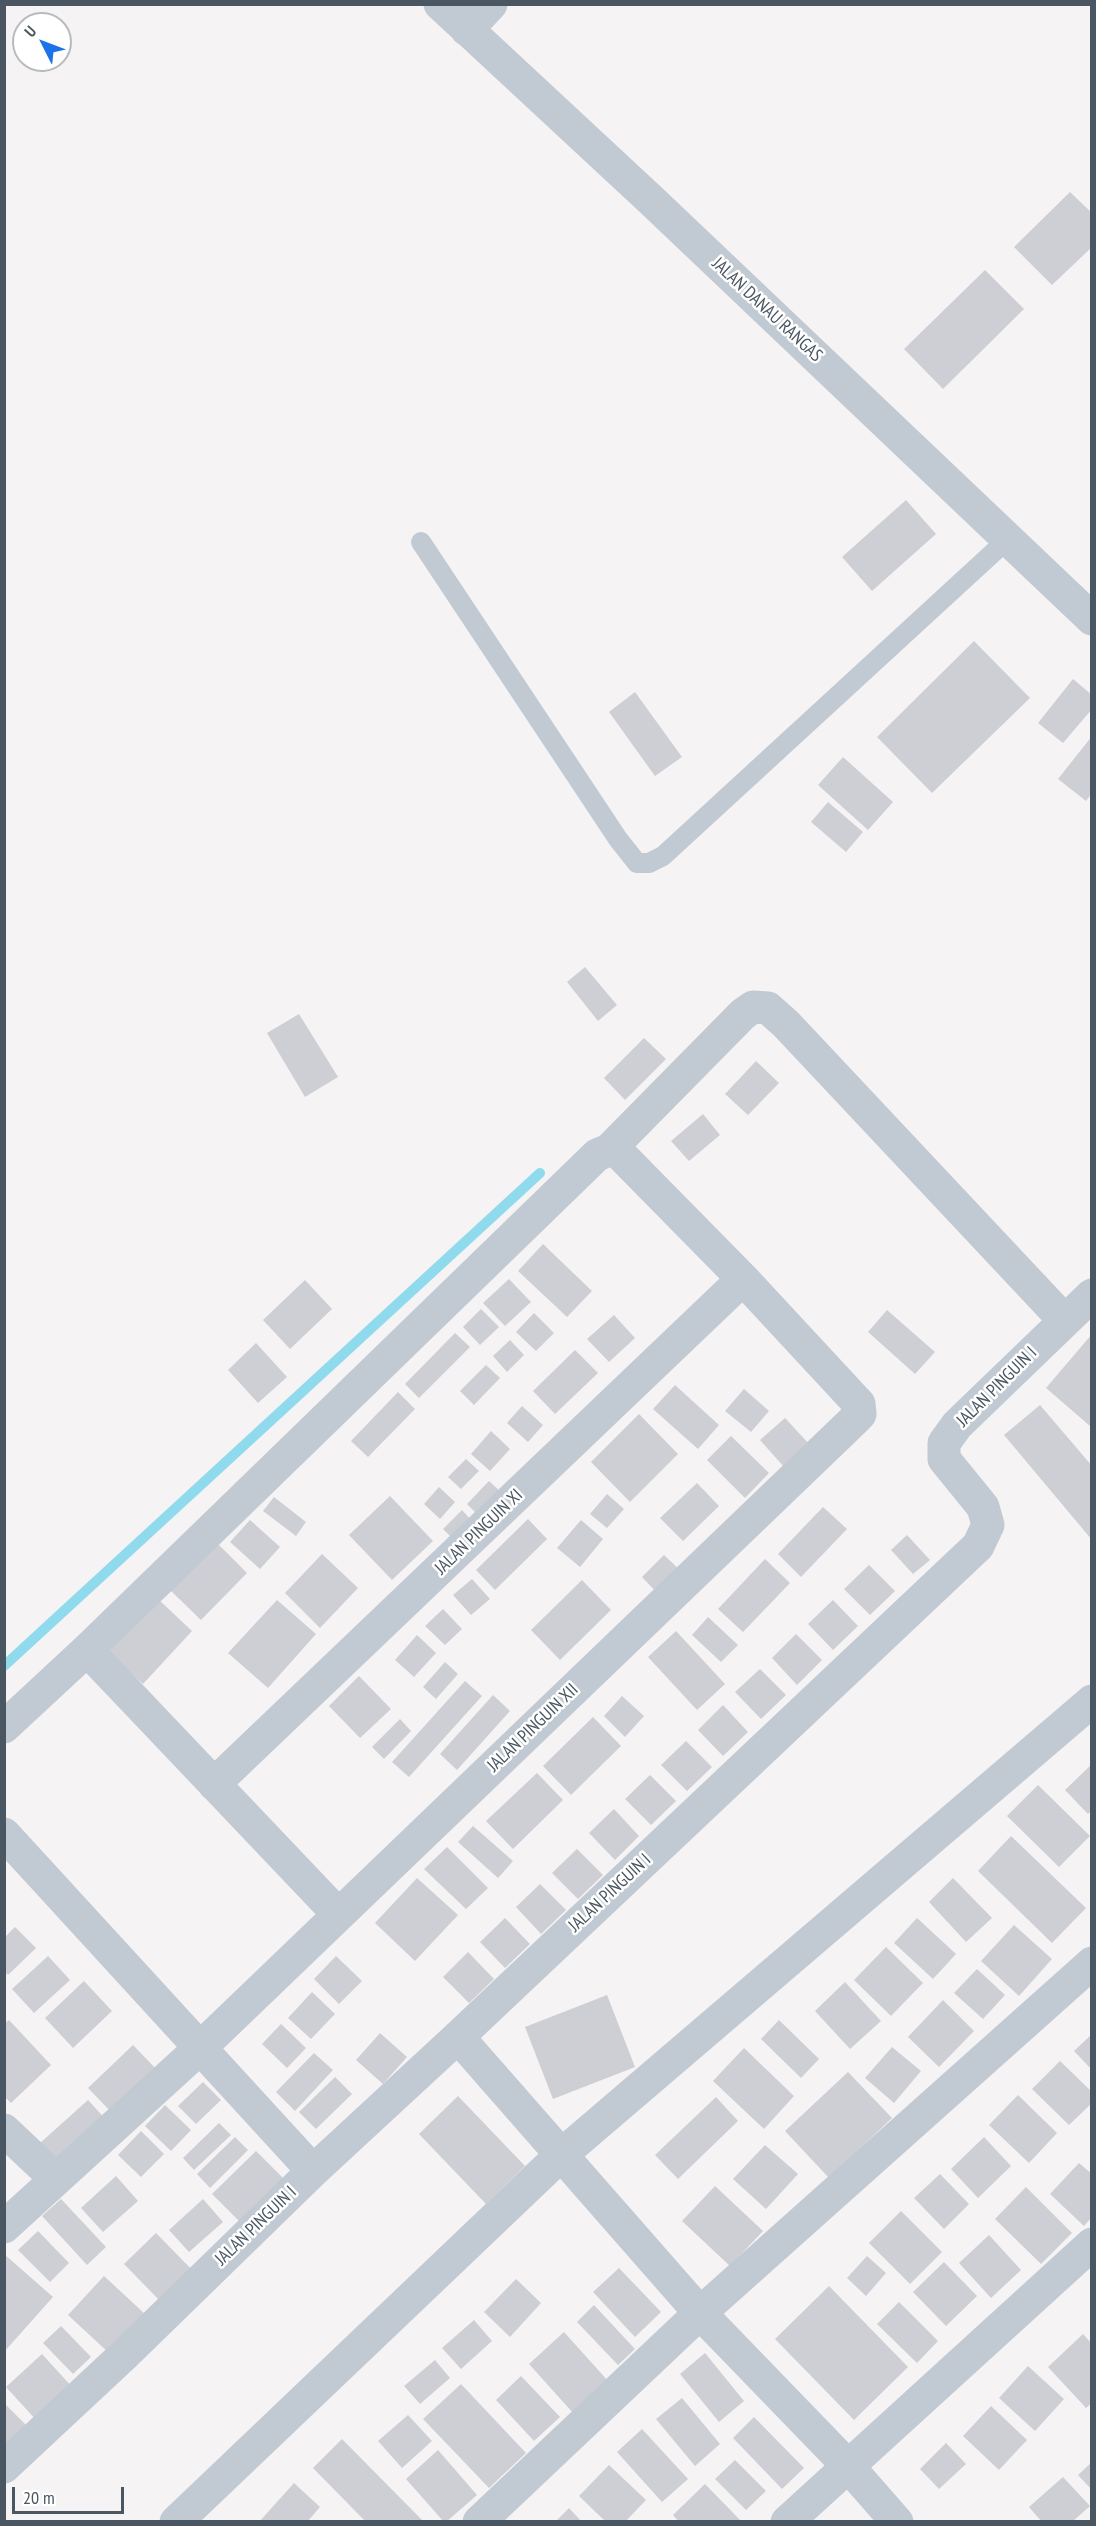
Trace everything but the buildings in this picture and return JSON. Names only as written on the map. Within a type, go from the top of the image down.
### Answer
[{"type":"street","name":"JALAN DANAU RANGAS","points":[[440,4],[651,200],[1092,619]]},
{"type":"street","points":[[467,30],[491,4]]},
{"type":"street","points":[[4,1727],[87,1650],[597,1155],[609,1150],[743,1014],[753,1007],[768,1008],[786,1024],[1065,1321]]},
{"type":"street","points":[[609,1150],[619,1153],[743,1279]]},
{"type":"street","name":"JALAN PINGUIN XII","points":[[4,2227],[199,2049],[860,1414],[859,1404],[743,1279]]},
{"type":"street","name":"JALAN PINGUIN XI","points":[[214,1784],[743,1279]]},
{"type":"street","name":"JALAN PINGUIN I","points":[[4,2467],[124,2355],[313,2171],[978,1546],[988,1525],[983,1507],[944,1459],[944,1443],[957,1425],[1092,1295]]},
{"type":"street","points":[[87,1650],[338,1914]]},
{"type":"street","points":[[176,2522],[560,2156],[1092,1701]]},
{"type":"street","points":[[4,1834],[313,2171]]},
{"type":"street","points":[[479,2522],[700,2313],[1092,1963]]},
{"type":"street","points":[[458,2037],[700,2313],[848,2466],[897,2522]]},
{"type":"street","points":[[4,2130],[56,2179]]},
{"type":"street","points":[[788,2522],[1092,2244]]},
{"type":"lane","points":[[421,542],[618,839],[637,863],[649,864],[663,856],[1008,538]]},
{"type":"waterway","points":[[4,1666],[540,1173]]}]
